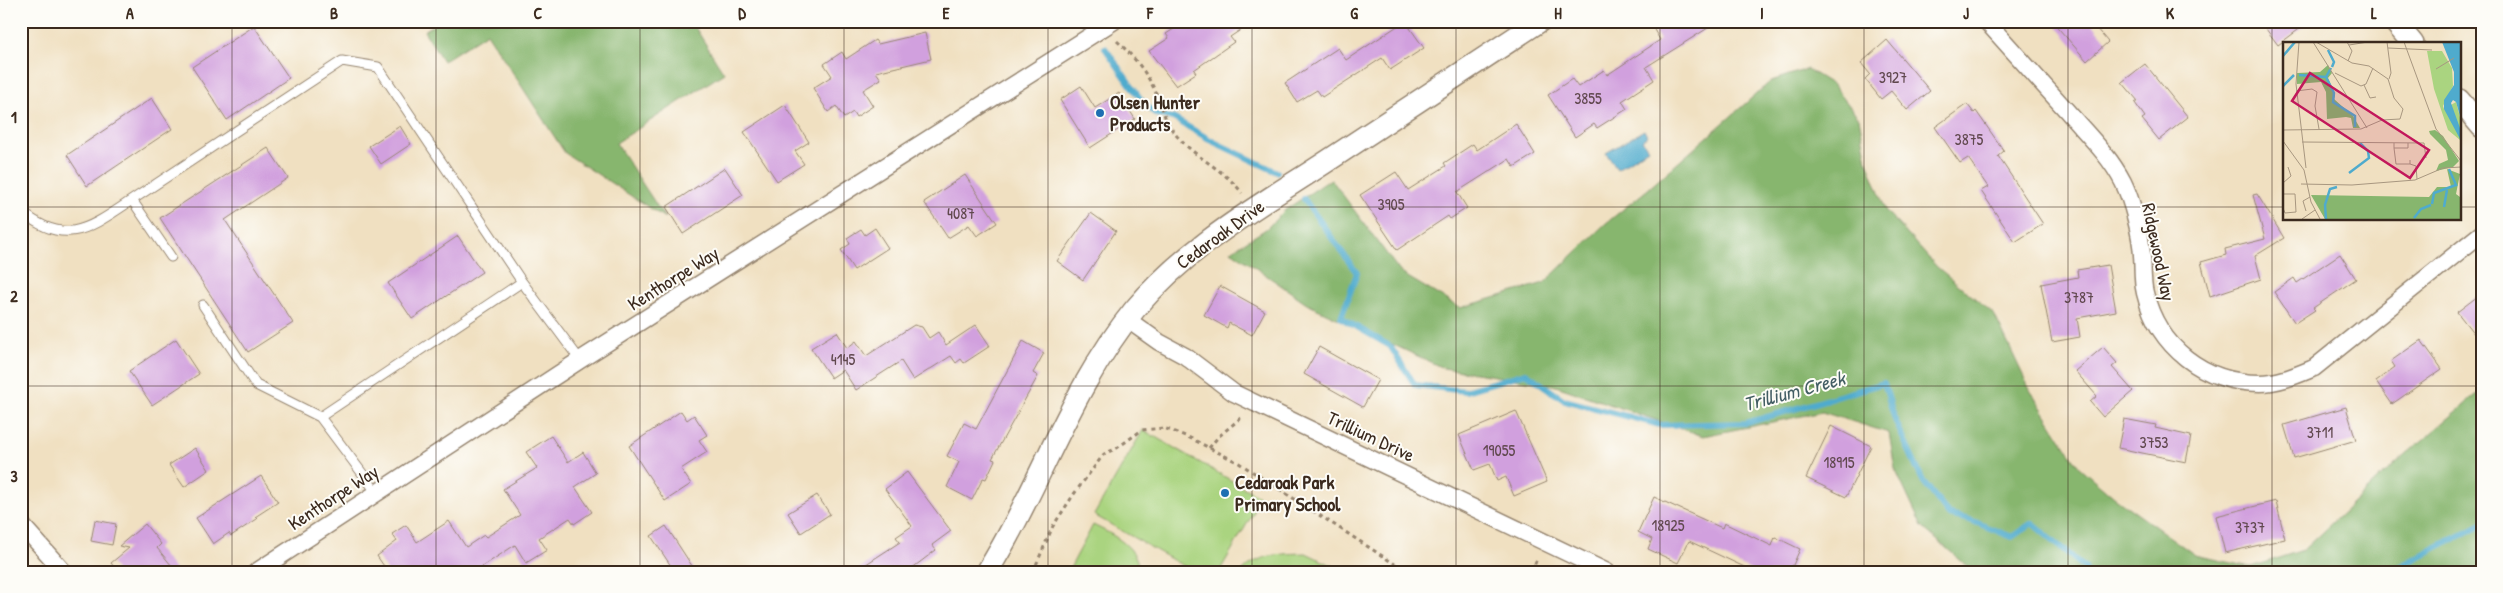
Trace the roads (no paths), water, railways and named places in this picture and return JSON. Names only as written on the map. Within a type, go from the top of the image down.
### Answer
[{"type":"street","name":"Cedaroak Drive","points":[[987,572],[1080,395],[1128,320],[1169,271],[1202,243],[1540,21]]},
{"type":"street","name":"Ridgewood Way","points":[[1986,21],[2106,156],[2124,184],[2136,223],[2142,253],[2144,290],[2154,320],[2176,350],[2207,372],[2233,381],[2261,383],[2288,379],[2314,368],[2482,233]]},
{"type":"street","points":[[2394,21],[2411,42]]},
{"type":"street","name":"Kenthorpe Way","points":[[256,572],[580,360],[1109,25]]},
{"type":"street","points":[[2460,101],[2482,127]]},
{"type":"street","name":"Trillium Drive","points":[[1128,320],[1154,339],[1184,356],[1234,393],[1607,572]]},
{"type":"street","points":[[21,524],[64,572]]},
{"type":"lane","points":[[21,210],[35,222],[63,232],[88,228],[342,61],[378,67],[522,282],[580,360]]},
{"type":"lane","points":[[132,200],[171,257]]},
{"type":"lane","points":[[320,417],[522,282]]},
{"type":"lane","points":[[203,305],[256,385],[320,417],[377,493]]},
{"type":"water","points":[[1644,130],[1647,136],[1642,140],[1648,149],[1617,169],[1606,153]]},
{"type":"waterway","name":"Trillium Creek","points":[[1105,48],[1144,104],[1156,114],[1173,118],[1214,142],[1277,172]]},
{"type":"waterway","name":"Trillium Creek","points":[[1304,199],[1357,273],[1341,318],[1390,346],[1415,385],[1465,391],[1526,373],[1564,400],[1660,425],[1746,423],[1884,383],[1895,420],[1923,481],[1949,515],[1970,520],[2012,537],[2032,523],[2085,568],[2086,572]]},
{"type":"waterway","points":[[2389,572],[2482,524]]},
{"type":"place","name":"Olsen Hunter Products","points":[[1100,113]]},
{"type":"place","name":"Cedaroak Park Primary School","points":[[1225,493]]}]
